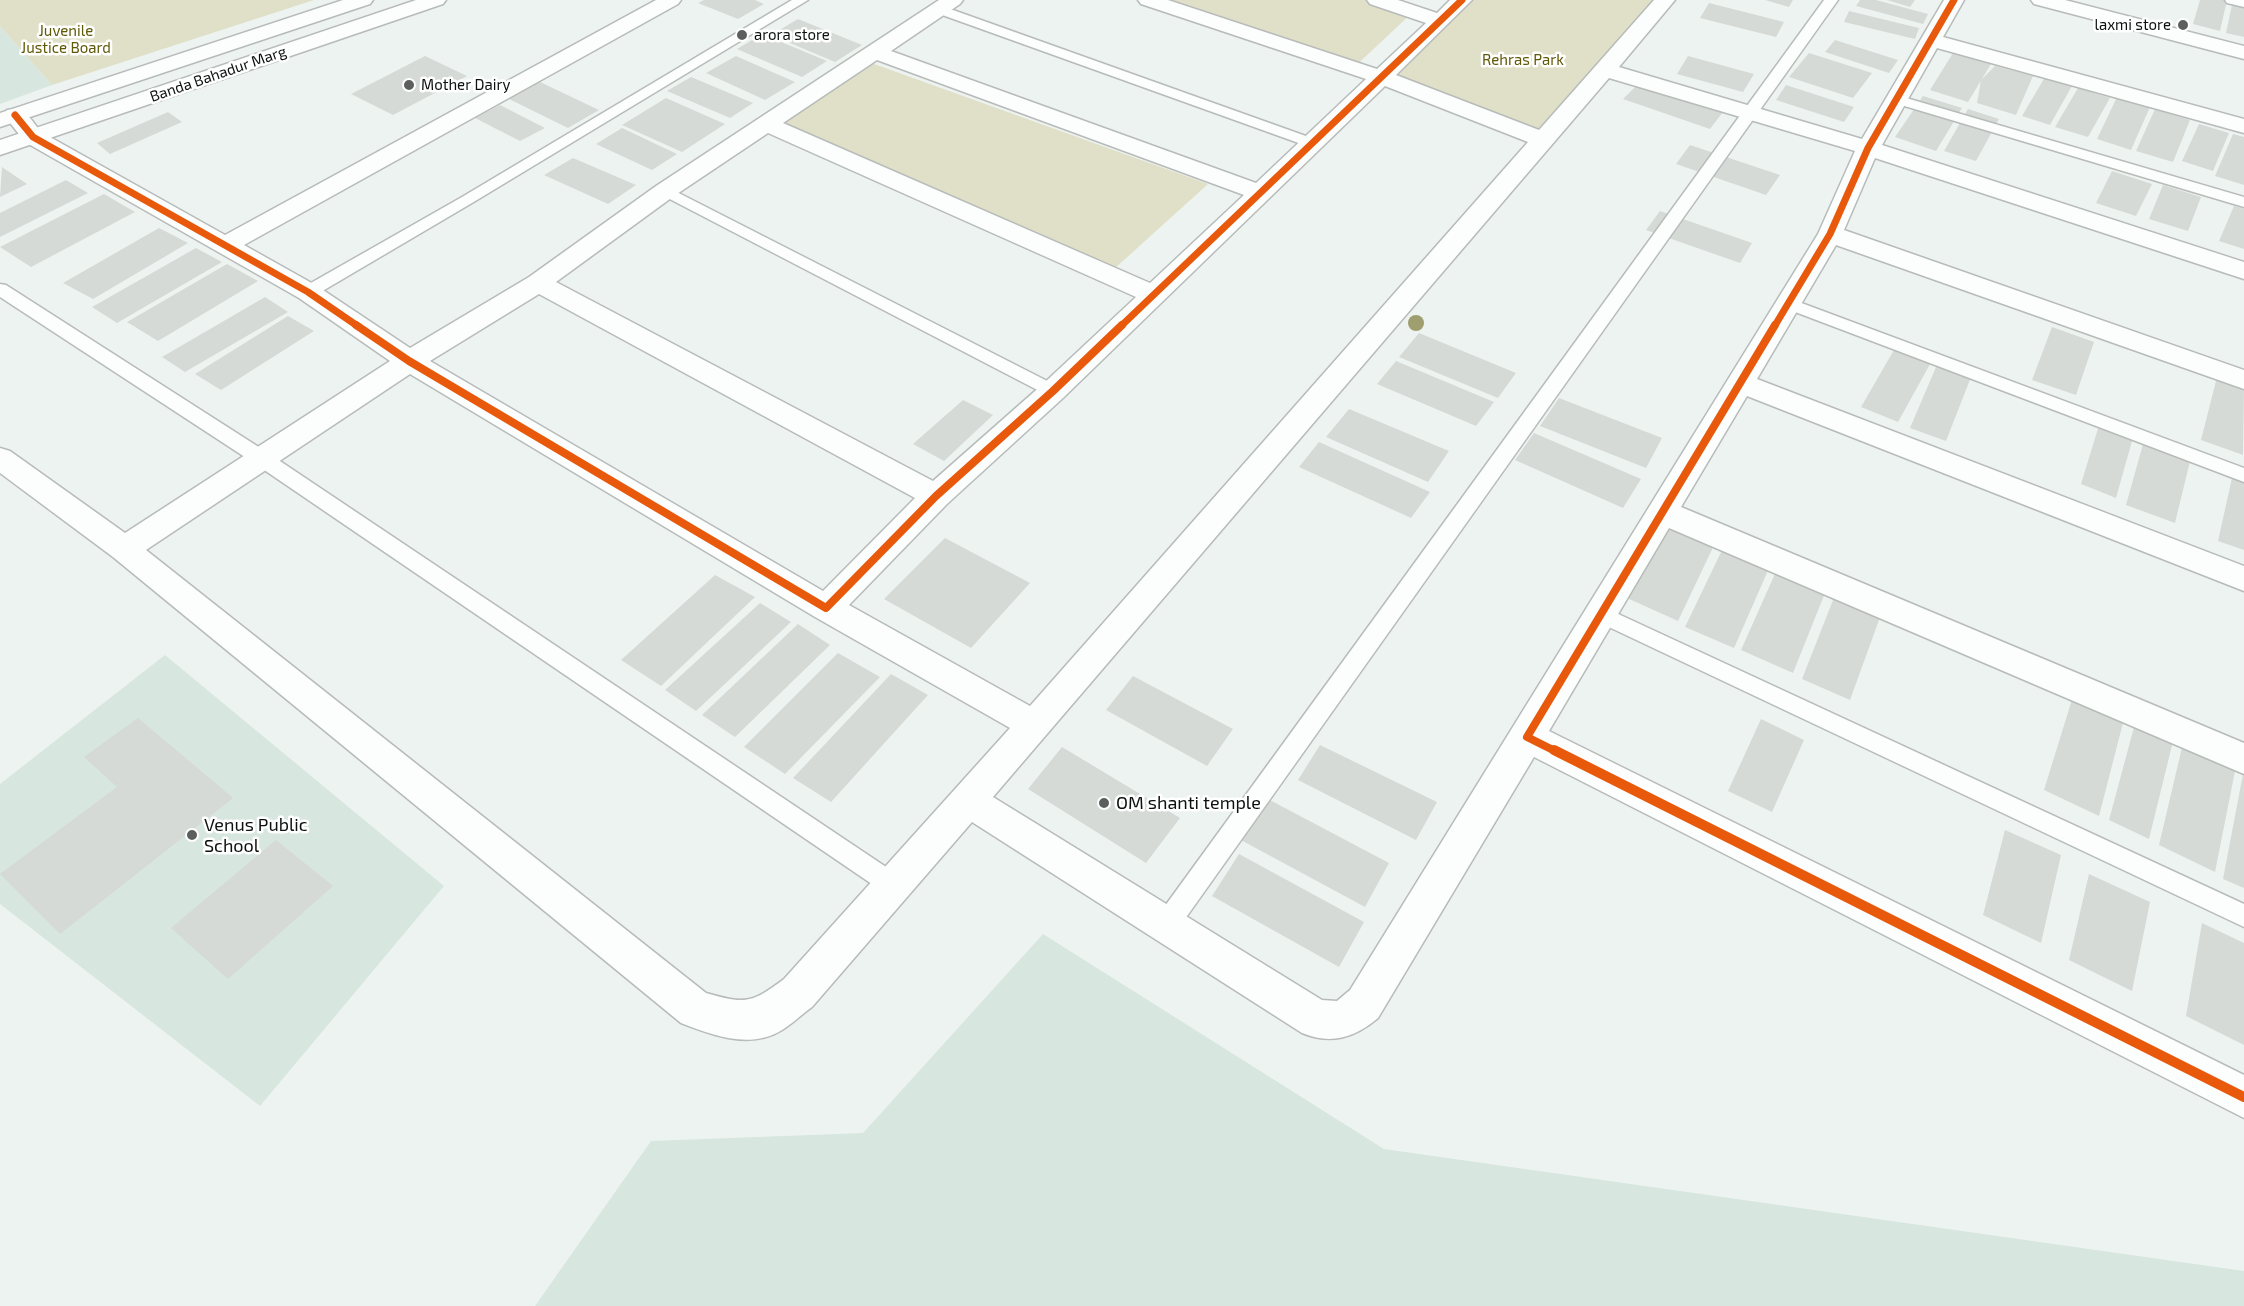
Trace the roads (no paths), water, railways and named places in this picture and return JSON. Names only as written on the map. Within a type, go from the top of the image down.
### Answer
[{"type":"street","name":"Banda Bahadur Marg","points":[[8,118],[363,0]]},
{"type":"street","name":"Banda Bahadur Marg","points":[[0,148],[436,0]]},
{"type":"street","points":[[225,245],[671,0]]},
{"type":"street","points":[[1148,0],[1381,77],[1544,140]]},
{"type":"street","points":[[1377,0],[1441,21]]},
{"type":"street","points":[[826,608],[936,496],[1053,391],[1462,0]]},
{"type":"street","points":[[0,458],[124,549],[695,1009],[735,1021],[767,1017],[798,993],[1665,0]]},
{"type":"street","points":[[968,800],[1316,1019],[1336,1022],[1350,1016],[1364,1004],[1830,234],[1868,148],[1954,0]]},
{"type":"street","points":[[2041,0],[2244,53]]},
{"type":"street","points":[[124,549],[409,361],[538,283],[665,191],[946,4]]},
{"type":"street","points":[[1931,40],[2244,126]]},
{"type":"street","points":[[874,52],[1261,193]]},
{"type":"street","points":[[1605,70],[1868,148],[2244,272]]},
{"type":"street","points":[[8,118],[33,137],[308,292],[409,361],[826,608],[1034,725]]},
{"type":"street","points":[[765,124],[1154,295]]},
{"type":"street","points":[[1830,234],[2244,380]]},
{"type":"street","points":[[538,283],[936,496]]},
{"type":"street","points":[[1740,383],[2244,579]]},
{"type":"street","points":[[1662,512],[2244,759]]},
{"type":"street","points":[[1527,737],[2244,1097]]},
{"type":"lane","points":[[308,292],[467,200],[801,0]]},
{"type":"lane","points":[[1166,925],[1831,0]]},
{"type":"lane","points":[[2232,0],[2244,3]]},
{"type":"lane","points":[[946,4],[1312,143]]},
{"type":"lane","points":[[1896,99],[2244,202]]},
{"type":"lane","points":[[665,191],[1053,391]]},
{"type":"lane","points":[[0,289],[261,458],[893,885]]},
{"type":"lane","points":[[1788,303],[2244,475]]},
{"type":"lane","points":[[1601,614],[2244,916]]},
{"type":"place","name":"laxmi store","points":[[2183,25]]},
{"type":"place","name":"arora store","points":[[742,35]]},
{"type":"place","name":"Mother Dairy","points":[[409,85]]},
{"type":"place","name":"OM shanti temple","points":[[1104,803]]},
{"type":"place","name":"Venus Public School","points":[[192,835]]},
{"type":"park label","name":"Juvenile Justice Board","points":[[66,40]]},
{"type":"park label","name":"Rehras Park","points":[[1523,60]]}]
